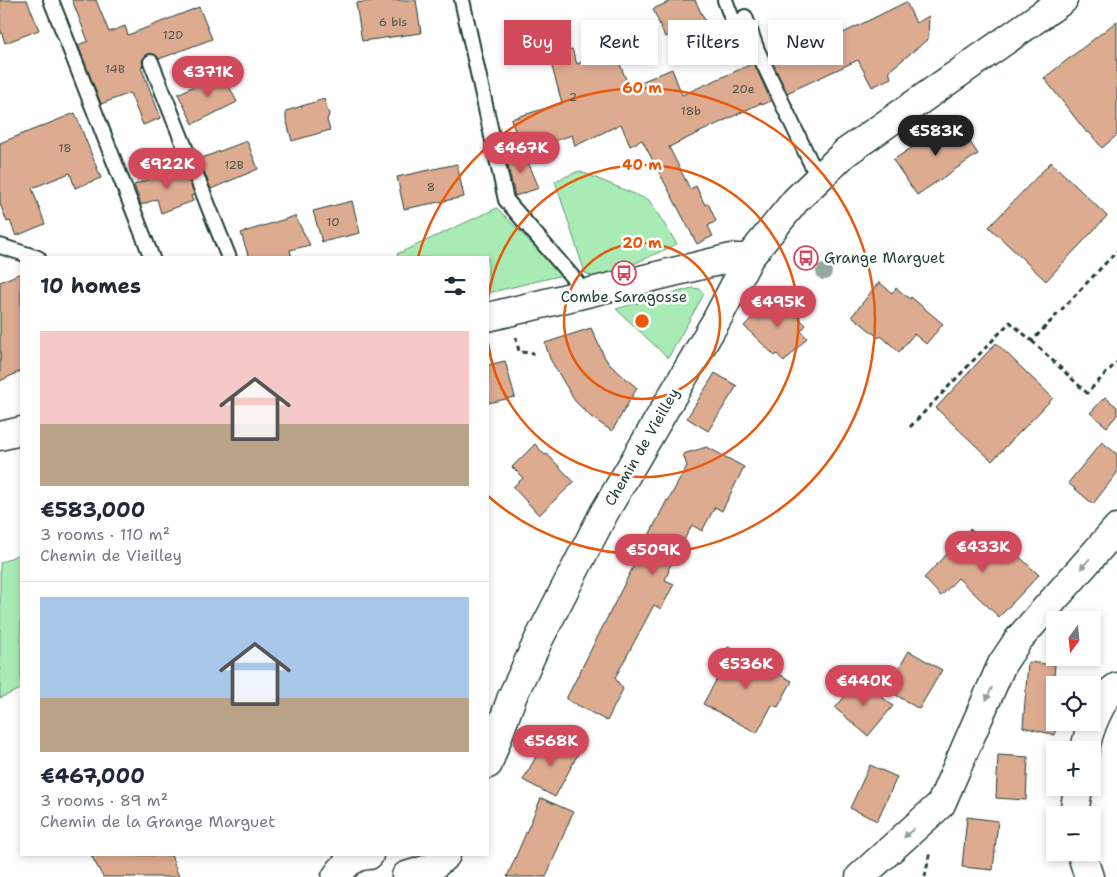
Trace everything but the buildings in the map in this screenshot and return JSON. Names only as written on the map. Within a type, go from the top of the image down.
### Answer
[{"type":"street","name":"Chemin de Vieilley","points":[[489,761],[512,697],[604,513],[716,321],[748,258],[796,200],[845,153],[1064,0]]},
{"type":"street","points":[[489,317],[730,258],[748,258]]},
{"type":"street","points":[[0,436],[20,431]]},
{"type":"street","points":[[860,877],[941,804],[1002,664],[1018,640],[1117,528]]},
{"type":"street","points":[[1088,741],[1100,706],[1112,690],[1117,687]]},
{"type":"street","points":[[336,877],[343,866],[353,859],[365,856]]},
{"type":"street","points":[[380,856],[398,866],[406,876],[431,868],[445,856]]},
{"type":"street","points":[[1084,861],[1089,877]]},
{"type":"lane","points":[[52,0],[151,256]]},
{"type":"lane","points":[[462,0],[506,200],[587,294]]},
{"type":"lane","points":[[725,0],[732,20]]},
{"type":"lane","points":[[758,52],[818,178]]},
{"type":"lane","points":[[151,62],[228,256]]},
{"type":"lane","points":[[0,246],[32,256]]},
{"type":"path","points":[[1032,341],[1117,251]]},
{"type":"path","points":[[910,427],[1010,322],[1087,393],[1117,362]]},
{"type":"path","points":[[515,334],[519,352],[534,353]]},
{"type":"green space","points":[[579,171],[649,200],[677,244],[599,280],[585,273],[555,181]]},
{"type":"green space","points":[[497,208],[563,275],[489,293],[489,256],[398,256],[397,254]]},
{"type":"green space","points":[[692,288],[700,289],[704,294],[668,358],[616,309]]},
{"type":"green space","points":[[20,553],[20,689],[0,698],[0,563]]},
{"type":"place","name":"Grange Marguet","points":[[806,258]]},
{"type":"place","name":"Combe Saragosse","points":[[624,273]]}]
